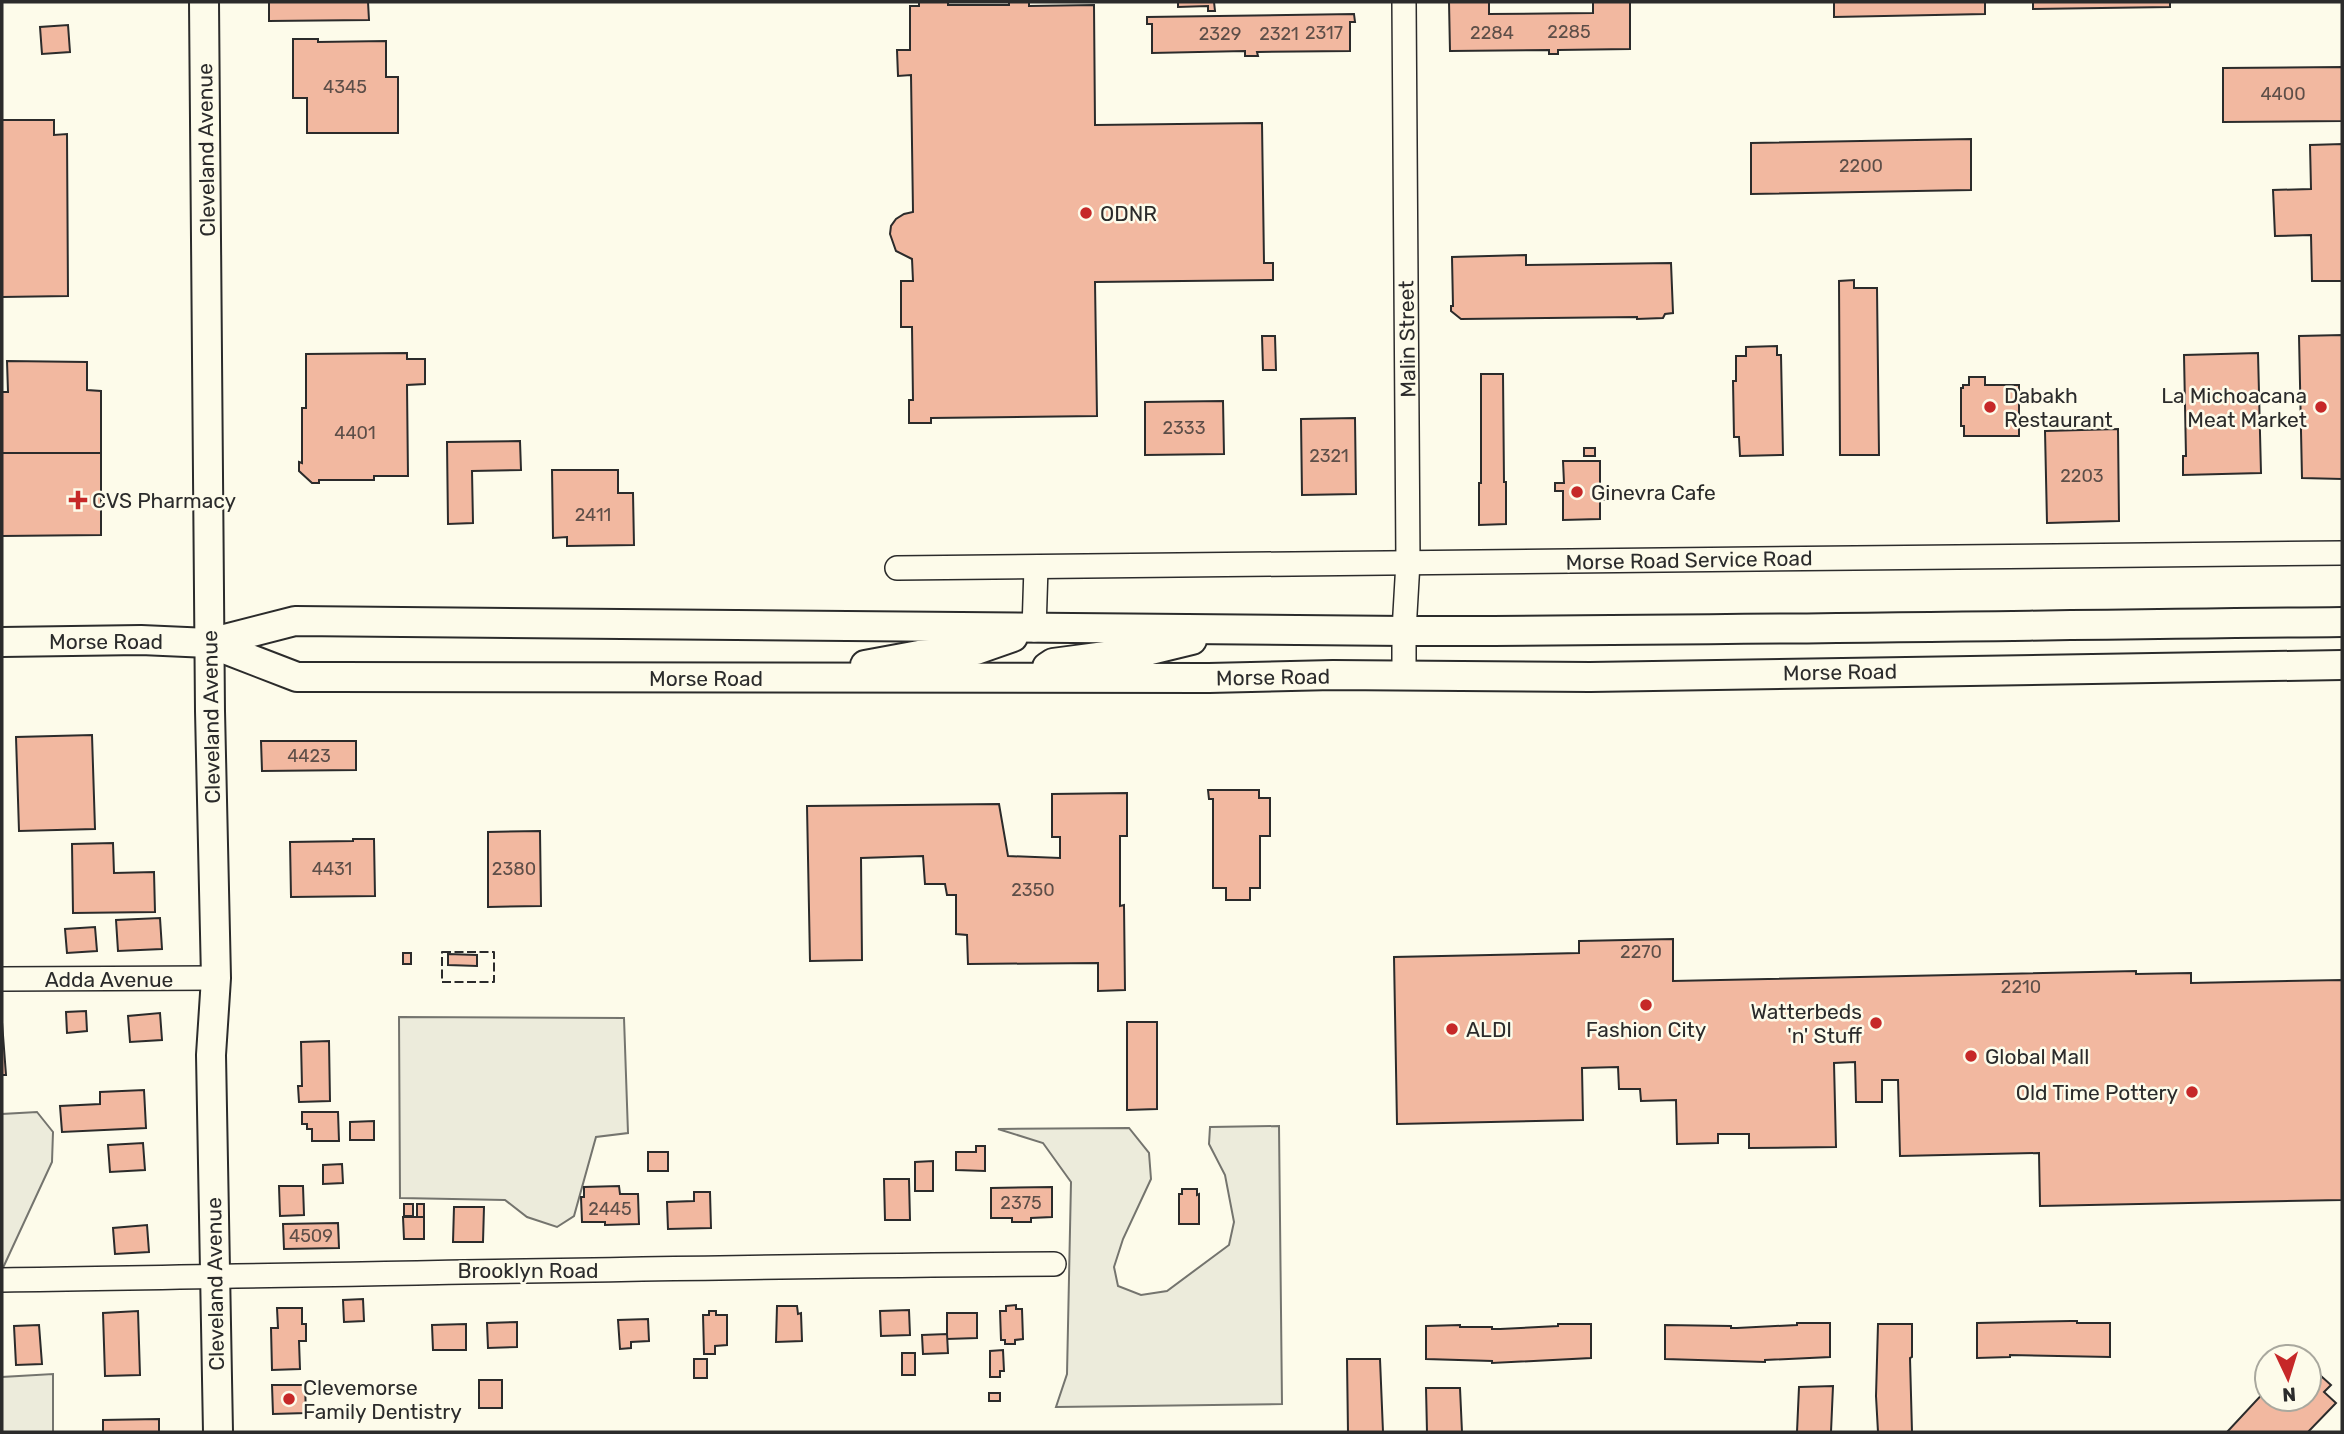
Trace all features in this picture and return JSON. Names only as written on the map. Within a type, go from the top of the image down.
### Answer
[{"type":"main road","name":"Cleveland Avenue","points":[[204,2],[209,643],[216,978],[211,1055],[218,1432]]},
{"type":"main road","name":"Morse Road","points":[[2,642],[141,640],[209,643],[295,621],[1034,630],[1404,631],[2342,621]]},
{"type":"main road","points":[[789,677],[919,655],[976,650],[1034,630]]},
{"type":"main road","points":[[1031,678],[1053,663],[1151,650],[1228,630]]},
{"type":"main road","name":"Morse Road","points":[[209,643],[297,677],[1590,677],[2342,665]]},
{"type":"street","name":"Malin Street","points":[[1404,2],[1408,562],[1404,677]]},
{"type":"street","name":"Morse Road Service Road","points":[[897,568],[2342,553]]},
{"type":"street","points":[[1034,630],[1037,567]]},
{"type":"street","name":"Adda Avenue","points":[[2,979],[216,978]]},
{"type":"street","name":"Brooklyn Road","points":[[2,1280],[447,1271],[1054,1264]]},
{"type":"shaded area","points":[[399,1017],[624,1018],[628,1133],[596,1137],[574,1216],[557,1227],[527,1217],[505,1200],[400,1198]]},
{"type":"shaded area","points":[[37,1112],[53,1132],[52,1162],[2,1270],[2,1114]]},
{"type":"shaded area","points":[[1279,1126],[1282,1404],[1056,1407],[1067,1374],[1071,1182],[1043,1143],[998,1129],[1129,1128],[1149,1153],[1151,1179],[1123,1239],[1114,1267],[1118,1286],[1141,1295],[1167,1291],[1229,1245],[1234,1222],[1225,1175],[1209,1144],[1210,1127]]},
{"type":"shaded area","points":[[53,1374],[53,1432],[2,1432],[2,1377]]},
{"type":"building","points":[[269,2],[368,2],[369,20],[269,21]]},
{"type":"building","name":"ODNR","points":[[919,2],[948,2],[948,5],[1009,5],[1009,2],[1029,2],[1029,6],[1094,5],[1095,125],[1262,123],[1264,263],[1273,263],[1273,280],[1095,282],[1097,416],[931,418],[931,423],[909,423],[909,400],[913,400],[912,327],[901,327],[901,281],[913,281],[912,259],[896,251],[890,234],[896,219],[913,212],[911,75],[898,76],[897,50],[910,50],[910,6],[919,6]]},
{"type":"building","points":[[1178,2],[1214,2],[1215,11],[1208,11],[1208,6],[1178,7]]},
{"type":"building","points":[[1449,2],[1489,2],[1489,14],[1593,13],[1593,2],[1630,2],[1630,49],[1558,50],[1558,54],[1549,54],[1549,50],[1450,51]]},
{"type":"building","points":[[1834,2],[1985,2],[1985,14],[1834,17]]},
{"type":"building","points":[[2033,2],[2170,2],[2170,7],[2033,9]]},
{"type":"building","points":[[1354,14],[1355,22],[1350,22],[1350,51],[1257,52],[1258,56],[1245,56],[1245,51],[1152,53],[1152,24],[1147,24],[1147,17]]},
{"type":"building","points":[[68,25],[70,52],[42,54],[40,27]]},
{"type":"building","points":[[293,39],[318,39],[318,42],[386,41],[386,77],[398,77],[398,133],[307,133],[307,98],[293,98]]},
{"type":"building","points":[[2342,67],[2342,121],[2223,122],[2223,68]]},
{"type":"building","points":[[2,120],[54,120],[54,135],[67,134],[68,296],[2,297]]},
{"type":"building","points":[[1971,139],[1971,190],[1751,194],[1751,143]]},
{"type":"building","points":[[2342,144],[2342,281],[2312,281],[2311,235],[2275,236],[2273,190],[2311,189],[2310,145]]},
{"type":"building","points":[[1526,255],[1526,265],[1671,263],[1673,313],[1665,314],[1663,318],[1637,319],[1461,319],[1451,311],[1452,257]]},
{"type":"building","points":[[1854,280],[1854,288],[1877,288],[1879,455],[1840,455],[1839,281]]},
{"type":"building","name":"La Michoacana Meat Market","points":[[2342,335],[2342,479],[2302,478],[2299,336]]},
{"type":"building","points":[[1262,336],[1275,336],[1276,370],[1263,370]]},
{"type":"building","points":[[1777,346],[1777,355],[1781,355],[1783,455],[1740,456],[1739,437],[1734,437],[1733,381],[1736,381],[1736,356],[1746,356],[1746,347]]},
{"type":"building","points":[[407,353],[407,359],[425,359],[425,384],[407,385],[408,476],[374,476],[374,480],[319,480],[319,483],[312,483],[299,471],[299,462],[302,463],[302,408],[306,408],[306,354]]},
{"type":"building","points":[[2258,353],[2261,473],[2183,475],[2183,456],[2186,456],[2184,355]]},
{"type":"building","points":[[7,361],[87,362],[87,390],[101,391],[101,453],[2,453],[2,392],[8,392]]},
{"type":"building","points":[[1481,374],[1503,374],[1506,524],[1479,525]]},
{"type":"building","name":"Dabakh Restaurant","points":[[1969,377],[1985,377],[1985,385],[2019,385],[2019,436],[1964,436],[1964,426],[1961,426],[1961,388],[1963,385],[1969,385]]},
{"type":"building","points":[[1223,401],[1224,454],[1145,455],[1145,402]]},
{"type":"building","points":[[1355,418],[1356,494],[1302,495],[1301,419]]},
{"type":"building","points":[[2118,429],[2119,521],[2047,523],[2045,431]]},
{"type":"building","points":[[520,441],[521,470],[472,471],[473,523],[448,524],[447,442]]},
{"type":"building","points":[[1584,448],[1595,448],[1595,456],[1584,456]]},
{"type":"building","name":"CVS Pharmacy","points":[[2,453],[101,453],[101,535],[2,536]]},
{"type":"building","points":[[1563,461],[1600,461],[1600,490],[1606,490],[1606,500],[1600,500],[1600,519],[1563,520],[1563,491],[1555,491],[1555,483],[1564,483]]},
{"type":"building","points":[[552,470],[618,470],[618,493],[633,493],[634,545],[567,546],[567,537],[553,538]]},
{"type":"building","points":[[92,735],[95,829],[19,831],[16,737]]},
{"type":"building","points":[[261,741],[356,741],[356,770],[262,771]]},
{"type":"building","points":[[1208,790],[1259,790],[1259,798],[1270,798],[1270,836],[1260,836],[1260,888],[1250,888],[1250,900],[1226,900],[1226,888],[1213,888],[1213,799],[1209,799]]},
{"type":"building","points":[[1127,793],[1127,836],[1120,836],[1120,906],[1124,905],[1125,990],[1098,991],[1098,963],[968,964],[967,935],[956,934],[956,895],[947,895],[945,884],[925,884],[923,856],[861,858],[862,960],[810,961],[807,806],[999,804],[1008,856],[1060,858],[1060,837],[1052,837],[1052,794]]},
{"type":"building","points":[[540,831],[541,906],[488,907],[488,832]]},
{"type":"building","points":[[374,839],[375,896],[291,897],[290,842]]},
{"type":"building","points":[[113,843],[114,873],[154,872],[155,912],[73,913],[72,844]]},
{"type":"building","points":[[160,918],[162,949],[118,951],[116,920]]},
{"type":"building","points":[[95,927],[97,951],[67,953],[65,929]]},
{"type":"building","points":[[1673,939],[1673,981],[2136,971],[2136,974],[2191,973],[2191,983],[2342,980],[2342,1200],[2040,1206],[2039,1153],[1900,1156],[1898,1080],[1882,1080],[1882,1102],[1856,1102],[1855,1062],[1834,1063],[1836,1147],[1749,1148],[1749,1134],[1718,1134],[1718,1143],[1677,1144],[1676,1100],[1641,1101],[1640,1089],[1619,1089],[1618,1067],[1582,1068],[1583,1120],[1397,1124],[1394,957],[1579,953],[1579,941]]},
{"type":"building","points":[[403,953],[411,953],[411,964],[403,964]]},
{"type":"building","points":[[448,954],[477,955],[477,966],[448,965]]},
{"type":"building","points":[[86,1011],[87,1031],[67,1033],[66,1012]]},
{"type":"building","points":[[160,1013],[162,1040],[130,1042],[128,1016]]},
{"type":"building","points":[[2,1022],[6,1075],[2,1075]]},
{"type":"building","points":[[1127,1022],[1157,1022],[1157,1109],[1127,1110]]},
{"type":"building","points":[[329,1041],[330,1101],[299,1102],[298,1086],[302,1086],[301,1042]]},
{"type":"building","points":[[144,1090],[146,1128],[62,1132],[60,1106],[100,1104],[100,1092]]},
{"type":"building","points":[[302,1112],[338,1112],[339,1141],[312,1141],[312,1129],[307,1129],[307,1124],[302,1124]]},
{"type":"building","points":[[374,1121],[374,1140],[350,1140],[350,1122]]},
{"type":"building","points":[[143,1143],[145,1170],[110,1172],[108,1145]]},
{"type":"building","points":[[976,1146],[985,1146],[985,1171],[956,1170],[956,1152],[976,1152]]},
{"type":"building","points":[[648,1152],[668,1152],[668,1171],[648,1171]]},
{"type":"building","points":[[933,1161],[933,1191],[915,1191],[915,1162]]},
{"type":"building","points":[[342,1164],[343,1183],[323,1184],[323,1165]]},
{"type":"building","points":[[884,1179],[909,1179],[910,1220],[885,1220]]},
{"type":"building","points":[[279,1186],[303,1186],[304,1215],[280,1216]]},
{"type":"building","points":[[619,1186],[620,1194],[638,1194],[639,1224],[605,1225],[605,1222],[582,1222],[581,1197],[584,1197],[584,1187]]},
{"type":"building","points":[[1052,1187],[1052,1217],[1031,1218],[1031,1222],[991,1218],[991,1188]]},
{"type":"building","points":[[1182,1189],[1197,1189],[1199,1224],[1179,1224],[1179,1194],[1182,1194]]},
{"type":"building","points":[[694,1192],[710,1192],[711,1228],[668,1229],[667,1202],[694,1201]]},
{"type":"building","points":[[404,1204],[413,1204],[413,1216],[404,1216]]},
{"type":"building","points":[[417,1204],[424,1204],[424,1217],[417,1217]]},
{"type":"building","points":[[454,1207],[484,1207],[483,1242],[453,1242]]},
{"type":"building","points":[[403,1217],[424,1217],[424,1239],[404,1239]]},
{"type":"building","points":[[338,1223],[339,1248],[284,1249],[283,1224]]},
{"type":"building","points":[[147,1225],[149,1252],[115,1254],[113,1228]]},
{"type":"building","points":[[363,1299],[364,1321],[344,1322],[343,1300]]},
{"type":"building","points":[[1016,1305],[1016,1309],[1022,1309],[1023,1339],[1015,1340],[1015,1344],[1005,1344],[1005,1340],[1001,1340],[1000,1311],[1006,1311],[1006,1306]]},
{"type":"building","points":[[777,1306],[797,1306],[798,1314],[801,1313],[802,1341],[776,1342]]},
{"type":"building","points":[[277,1308],[302,1308],[306,1341],[299,1341],[300,1369],[272,1370],[271,1328],[278,1328]]},
{"type":"building","points":[[909,1310],[910,1335],[881,1336],[880,1311]]},
{"type":"building","points":[[138,1311],[140,1375],[105,1376],[103,1313]]},
{"type":"building","points":[[709,1311],[716,1311],[716,1315],[727,1315],[727,1345],[715,1346],[715,1354],[704,1354],[703,1315],[709,1315]]},
{"type":"building","points":[[947,1313],[977,1313],[977,1338],[947,1339]]},
{"type":"building","points":[[648,1319],[649,1341],[631,1342],[631,1348],[620,1349],[618,1320]]},
{"type":"building","points":[[517,1322],[517,1347],[488,1348],[487,1323]]},
{"type":"building","points":[[1830,1323],[1830,1357],[1765,1362],[1665,1359],[1665,1325],[1737,1328]]},
{"type":"building","points":[[1977,1323],[2110,1323],[2110,1357],[2010,1355],[1977,1358]]},
{"type":"building","points":[[466,1324],[466,1350],[433,1350],[432,1325]]},
{"type":"building","points":[[1591,1324],[1591,1358],[1492,1363],[1426,1359],[1426,1326],[1460,1325],[1500,1329]]},
{"type":"building","points":[[1878,1324],[1912,1324],[1912,1432],[1878,1432]]},
{"type":"building","points":[[39,1325],[42,1364],[16,1365],[14,1326]]},
{"type":"building","points":[[947,1334],[948,1353],[923,1354],[922,1335]]},
{"type":"building","points":[[1003,1350],[1004,1371],[1000,1371],[1000,1377],[990,1377],[990,1351]]},
{"type":"building","points":[[902,1353],[915,1353],[915,1375],[902,1375]]},
{"type":"building","points":[[694,1359],[707,1359],[707,1378],[694,1378]]},
{"type":"building","points":[[1347,1359],[1380,1359],[1383,1432],[1348,1432]]},
{"type":"building","points":[[2323,1378],[2331,1385],[2324,1392],[2336,1403],[2308,1432],[2227,1432],[2253,1404],[2253,1413],[2323,1413]]},
{"type":"building","points":[[479,1380],[502,1380],[502,1408],[479,1408]]},
{"type":"building","name":"Clevemorse Family Dentistry","points":[[272,1385],[305,1385],[306,1413],[273,1414]]},
{"type":"building","points":[[1833,1386],[1831,1432],[1797,1432],[1799,1387]]},
{"type":"building","points":[[1426,1388],[1460,1388],[1462,1432],[1427,1432]]},
{"type":"building","points":[[989,1393],[1000,1393],[1000,1401],[989,1401]]},
{"type":"building","points":[[159,1419],[159,1432],[103,1432],[103,1420]]},
{"type":"fence","points":[[442,952],[494,952],[494,982],[442,982],[442,952]]},
{"type":"place","name":"ODNR","points":[[1086,213]]},
{"type":"place","name":"Dabakh Restaurant","points":[[1990,407]]},
{"type":"place","name":"La Michoacana Meat Market","points":[[2321,407]]},
{"type":"place","name":"Ginevra Cafe","points":[[1577,492]]},
{"type":"place","name":"CVS Pharmacy","points":[[78,500]]},
{"type":"place","name":"Fashion City","points":[[1646,1005]]},
{"type":"place","name":"Watterbeds 'n' Stuff","points":[[1876,1023]]},
{"type":"place","name":"ALDI","points":[[1452,1029]]},
{"type":"place","name":"Global Mall","points":[[1971,1056]]},
{"type":"place","name":"Old Time Pottery","points":[[2192,1092]]},
{"type":"place","name":"Clevemorse Family Dentistry","points":[[289,1399]]}]
